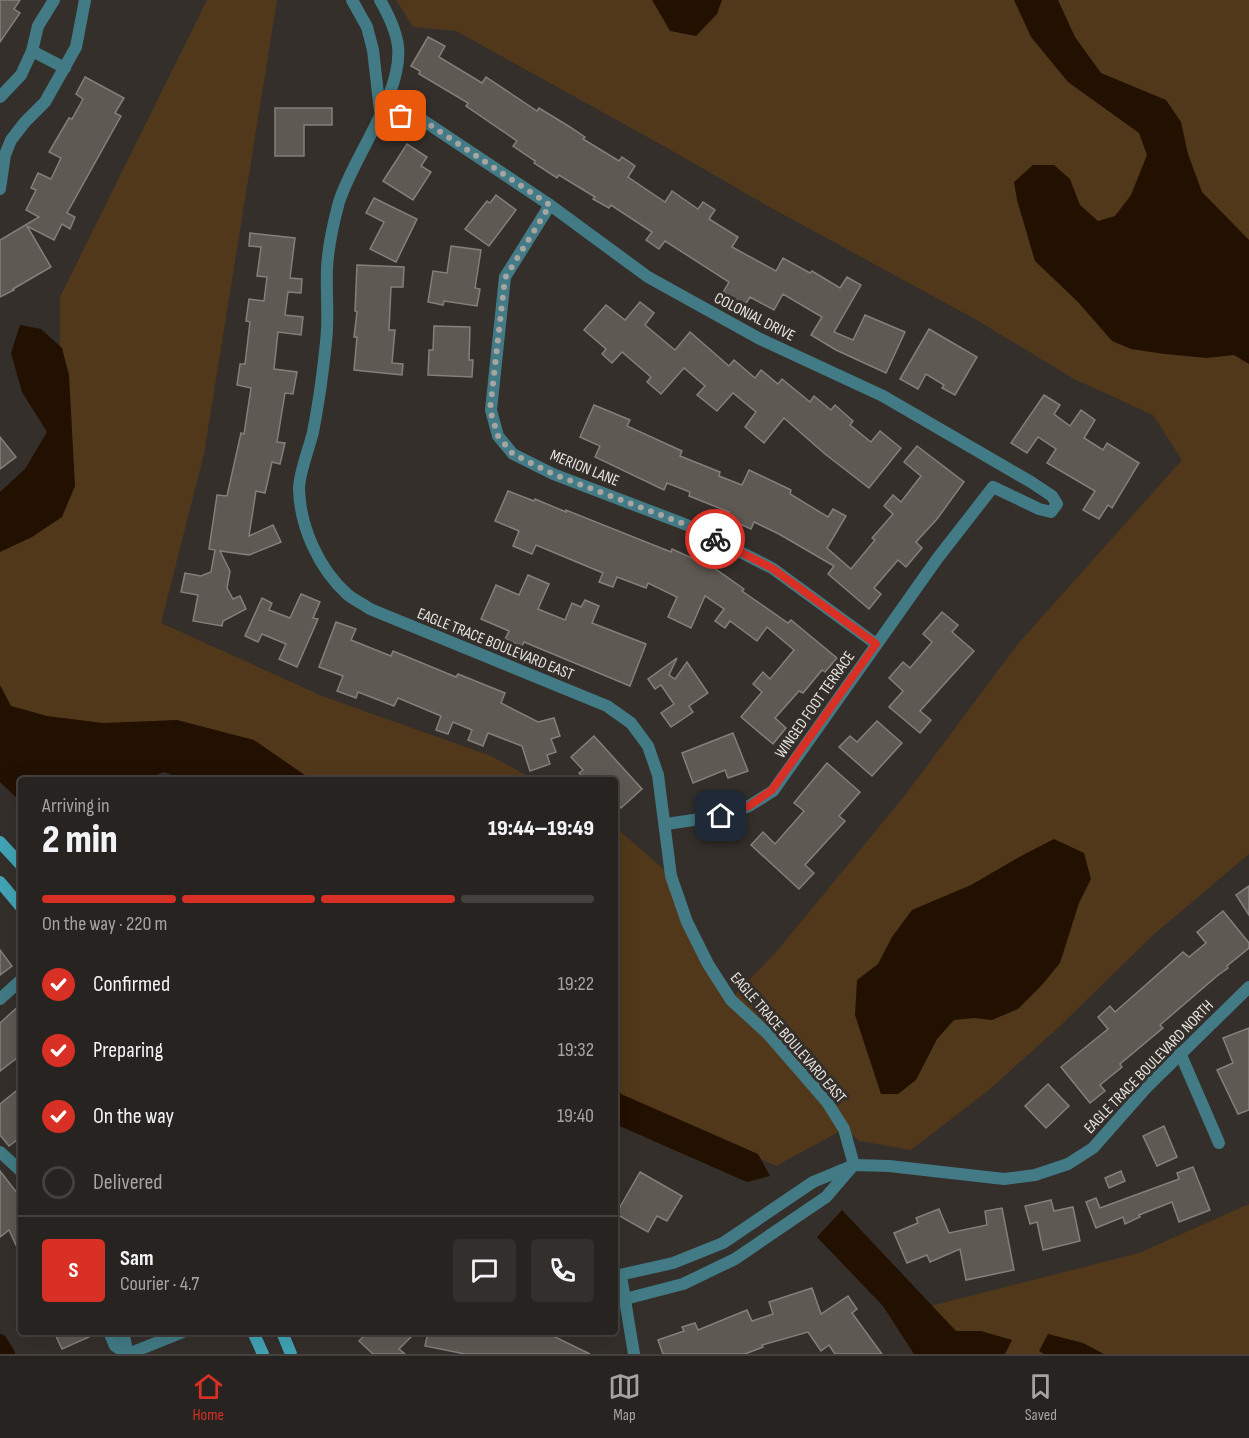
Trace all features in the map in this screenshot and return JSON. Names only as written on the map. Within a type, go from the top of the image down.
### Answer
[{"type":"main road","points":[[0,842],[18,862]]},
{"type":"main road","points":[[0,882],[18,904]]},
{"type":"main road","points":[[255,1335],[262,1354]]},
{"type":"main road","points":[[283,1335],[291,1354]]},
{"type":"street","points":[[0,98],[21,75],[32,51],[38,27],[54,0]]},
{"type":"street","points":[[0,189],[4,155],[11,140],[45,102],[76,47],[85,0]]},
{"type":"street","points":[[352,0],[367,27],[374,50],[381,112]]},
{"type":"street","name":"EAGLE TRACE BOULEVARD EAST","points":[[380,0],[390,19],[398,46],[397,75],[353,166],[332,230],[327,269],[328,327],[323,376],[313,432],[299,488],[304,521],[313,549],[328,572],[348,595],[370,609],[607,706],[631,723],[648,746],[658,775],[671,876],[687,922],[708,964],[731,1000],[770,1035],[827,1102],[844,1129],[854,1165]]},
{"type":"street","points":[[32,51],[65,68]]},
{"type":"street","name":"COLONIAL DRIVE","points":[[381,112],[421,119],[550,205],[648,277],[760,339],[883,396],[1031,482],[1052,496],[1057,504],[1051,512],[1039,509],[993,487]]},
{"type":"street","name":"MERION LANE","points":[[550,205],[505,278],[490,410],[498,436],[513,454],[553,474],[687,525],[772,568],[876,644]]},
{"type":"street","name":"WINGED FOOT TERRACE","points":[[666,824],[721,816],[749,806],[772,790],[876,644],[993,487]]},
{"type":"street","points":[[0,999],[18,983]]},
{"type":"street","name":"EAGLE TRACE BOULEVARD NORTH","points":[[618,1276],[673,1263],[723,1243],[813,1182],[854,1165],[889,1166],[1004,1179],[1035,1175],[1068,1164],[1093,1148],[1146,1088],[1249,987]]},
{"type":"street","points":[[1180,1053],[1219,1143]]},
{"type":"street","points":[[0,1152],[18,1163]]},
{"type":"street","points":[[620,1300],[683,1284],[735,1259],[826,1197],[854,1165]]},
{"type":"street","points":[[618,1276],[620,1300],[634,1354]]},
{"type":"street","points":[[110,1335],[115,1346],[128,1354]]},
{"type":"street","points":[[124,1335],[128,1354]]},
{"type":"street","points":[[128,1354],[176,1335]]},
{"type":"shaded area","points":[[207,0],[277,0],[204,454],[161,623],[322,696],[491,756],[530,777],[203,777],[0,743],[0,524],[60,430],[60,297]]},
{"type":"shaded area","points":[[396,0],[1249,0],[1249,854],[1152,936],[1060,1026],[990,1089],[911,1150],[860,1141],[844,1129],[776,1166],[622,1097],[618,1087],[618,830],[666,871],[731,999],[777,951],[906,794],[1017,645],[1182,460],[1153,415],[1074,379],[975,319],[456,31],[413,27]]},
{"type":"shaded area","points":[[652,0],[722,0],[717,14],[696,36],[670,31]]},
{"type":"shaded area","points":[[1014,0],[1058,0],[1075,37],[1101,73],[1166,100],[1181,122],[1188,154],[1202,192],[1249,240],[1249,364],[1234,355],[1206,358],[1165,354],[1131,349],[1112,341],[1078,302],[1035,261],[1014,182],[1033,165],[1054,165],[1070,179],[1080,205],[1098,221],[1115,216],[1131,195],[1147,155],[1139,133],[1068,82],[1031,37]]},
{"type":"shaded area","points":[[20,325],[41,329],[62,348],[69,375],[75,486],[62,517],[32,537],[0,552],[0,492],[25,469],[47,432],[22,392],[11,353]]},
{"type":"shaded area","points":[[0,685],[11,706],[47,716],[103,723],[177,720],[254,740],[308,777],[178,777],[164,772],[151,777],[18,777],[18,799],[0,782]]},
{"type":"shaded area","points":[[1054,839],[1084,853],[1091,879],[1079,903],[1060,963],[1018,1009],[992,1020],[974,1018],[954,1020],[937,1039],[916,1080],[898,1094],[881,1094],[855,1015],[857,980],[878,964],[892,937],[912,910],[971,885]]},
{"type":"shaded area","points":[[618,1087],[621,1094],[758,1154],[770,1176],[747,1182],[618,1125]]},
{"type":"shaded area","points":[[1249,1204],[1249,1354],[948,1354],[915,1310],[1139,1253]]},
{"type":"shaded area","points":[[842,1210],[956,1331],[981,1331],[1012,1340],[1005,1354],[914,1354],[883,1306],[817,1237]]},
{"type":"shaded area","points":[[1048,1334],[1083,1343],[1104,1354],[1044,1354],[1039,1351]]},
{"type":"building","points":[[0,0],[20,0],[14,9],[20,13],[0,42]]},
{"type":"building","points":[[428,37],[445,46],[439,57],[482,83],[486,77],[537,111],[539,108],[570,127],[585,137],[583,139],[619,161],[622,157],[635,166],[628,177],[665,202],[672,191],[698,209],[703,202],[715,210],[709,219],[738,237],[732,247],[776,271],[783,258],[810,273],[812,271],[840,288],[847,277],[861,285],[834,332],[853,340],[865,315],[905,332],[886,373],[836,350],[811,335],[822,317],[783,294],[774,310],[750,297],[743,308],[721,296],[729,282],[665,241],[659,249],[646,240],[652,232],[611,205],[609,208],[559,175],[557,178],[534,163],[535,161],[513,146],[517,141],[466,106],[468,103],[419,74],[420,71],[411,66]]},
{"type":"building","points":[[85,77],[124,98],[115,113],[121,116],[67,213],[75,217],[70,229],[62,224],[54,240],[27,226],[51,267],[0,297],[0,240],[39,217],[26,210],[36,190],[31,188],[38,173],[51,179],[61,158],[49,152],[83,99],[76,94]]},
{"type":"building","points":[[275,108],[332,108],[332,125],[304,125],[304,156],[275,156]]},
{"type":"building","points":[[407,144],[427,157],[421,166],[431,172],[413,200],[383,181]]},
{"type":"building","points":[[496,195],[516,210],[489,246],[465,229],[487,201],[490,203]]},
{"type":"building","points":[[374,198],[417,219],[396,262],[370,249],[384,222],[366,213]]},
{"type":"building","points":[[250,233],[295,238],[290,278],[302,279],[301,293],[288,292],[285,315],[303,317],[301,335],[278,332],[274,369],[297,372],[293,394],[285,393],[277,442],[285,443],[280,464],[272,462],[265,493],[256,491],[249,536],[273,525],[281,542],[249,555],[220,551],[230,571],[227,588],[233,599],[240,596],[246,609],[223,621],[222,626],[193,621],[198,595],[181,592],[185,573],[201,576],[211,572],[215,550],[209,549],[217,495],[227,496],[241,433],[244,434],[251,388],[237,385],[240,364],[245,364],[250,322],[246,321],[249,299],[264,301],[267,277],[257,276],[261,247],[249,246]]},
{"type":"building","points":[[451,246],[481,250],[475,288],[480,289],[477,306],[444,301],[443,305],[428,302],[433,271],[447,273]]},
{"type":"building","points":[[357,265],[404,267],[403,287],[391,287],[389,330],[395,330],[392,363],[403,364],[402,375],[354,370],[357,337],[354,337],[357,312],[355,311]]},
{"type":"building","points":[[640,302],[654,313],[645,325],[675,350],[690,332],[729,366],[734,360],[755,378],[761,370],[778,384],[782,379],[810,402],[814,396],[831,410],[835,405],[853,421],[850,425],[871,442],[880,431],[901,448],[869,488],[784,418],[764,443],[745,427],[756,412],[733,393],[717,411],[697,395],[705,386],[684,368],[661,394],[647,382],[651,377],[622,352],[612,363],[602,354],[606,349],[584,330],[606,305],[625,320]]},
{"type":"building","points":[[434,326],[470,327],[469,360],[473,360],[472,377],[428,375],[429,350],[433,350]]},
{"type":"building","points":[[929,329],[977,357],[955,395],[942,388],[944,385],[926,374],[918,389],[900,379]]},
{"type":"building","points":[[1044,395],[1060,405],[1054,414],[1070,426],[1081,410],[1095,420],[1084,438],[1103,450],[1107,443],[1139,463],[1112,508],[1108,505],[1099,519],[1083,510],[1095,491],[1047,463],[1056,449],[1038,437],[1027,453],[1011,443]]},
{"type":"building","points":[[594,405],[630,420],[627,426],[682,451],[680,456],[720,472],[719,476],[742,485],[749,470],[791,490],[790,494],[828,517],[833,509],[846,516],[827,548],[851,569],[875,540],[872,538],[893,514],[884,506],[893,495],[901,502],[921,476],[904,462],[917,446],[964,482],[937,519],[916,542],[922,548],[906,567],[898,560],[874,588],[881,594],[869,609],[828,574],[834,566],[779,534],[754,522],[751,529],[726,518],[729,512],[689,496],[690,492],[667,483],[664,490],[595,457],[600,446],[580,437]]},
{"type":"building","points":[[0,437],[16,457],[0,469]]},
{"type":"building","points":[[508,491],[566,512],[566,510],[671,552],[672,549],[714,568],[788,623],[791,620],[837,658],[825,672],[822,670],[803,693],[799,691],[775,718],[786,728],[773,744],[741,717],[762,692],[753,684],[763,672],[770,679],[794,650],[767,627],[757,641],[730,621],[725,628],[715,621],[724,609],[705,596],[691,628],[668,617],[677,597],[648,583],[646,588],[617,577],[613,587],[599,582],[603,573],[536,545],[532,554],[513,546],[519,531],[495,521]]},
{"type":"building","points":[[528,575],[549,584],[538,609],[565,620],[572,603],[581,607],[585,600],[599,606],[592,623],[646,644],[630,686],[524,642],[522,646],[505,639],[509,631],[481,619],[496,585],[519,595]]},
{"type":"building","points":[[301,594],[320,602],[313,618],[318,619],[297,667],[279,659],[286,644],[262,634],[258,642],[245,636],[262,598],[272,603],[269,610],[290,618]]},
{"type":"building","points":[[942,612],[958,625],[952,632],[974,651],[920,711],[931,720],[920,733],[889,707],[903,691],[889,678],[903,662],[910,668],[932,642],[923,634]]},
{"type":"building","points":[[336,622],[356,629],[351,640],[391,656],[393,651],[456,677],[458,674],[505,693],[501,703],[538,722],[554,718],[560,736],[551,739],[556,752],[547,755],[550,764],[530,771],[522,746],[488,733],[483,746],[468,740],[472,730],[453,722],[448,734],[436,730],[441,716],[398,698],[394,706],[358,692],[356,698],[337,691],[343,676],[319,667]]},
{"type":"building","points":[[677,658],[669,675],[675,679],[687,662],[708,693],[689,706],[693,712],[671,727],[661,713],[674,704],[661,685],[655,689],[648,679]]},
{"type":"building","points":[[877,721],[902,743],[872,776],[839,747],[850,736],[857,742]]},
{"type":"building","points":[[733,733],[748,771],[728,778],[725,770],[693,783],[682,753]]},
{"type":"building","points":[[594,736],[642,789],[621,808],[618,804],[618,777],[583,777],[579,773],[583,770],[571,757]]},
{"type":"building","points":[[827,763],[860,792],[839,816],[845,821],[805,865],[814,873],[799,889],[751,845],[763,832],[775,844],[804,811],[794,803]]},
{"type":"building","points":[[1249,886],[1249,915],[1236,895]]},
{"type":"building","points":[[1223,911],[1249,943],[1249,948],[1160,1025],[1163,1028],[1120,1064],[1122,1067],[1100,1085],[1105,1091],[1090,1103],[1061,1067],[1108,1029],[1098,1017],[1110,1006],[1115,1012],[1183,952],[1189,957],[1206,943],[1197,932]]},
{"type":"building","points":[[0,950],[12,966],[0,975]]},
{"type":"building","points":[[18,1007],[18,1057],[0,1071],[0,1023]]},
{"type":"building","points":[[1249,1028],[1249,1110],[1238,1114],[1217,1070],[1233,1063],[1223,1038]]},
{"type":"building","points":[[1048,1084],[1069,1106],[1046,1128],[1025,1106]]},
{"type":"building","points":[[18,1089],[18,1139],[9,1146],[0,1135],[0,1104]]},
{"type":"building","points":[[1164,1126],[1177,1157],[1157,1166],[1143,1136]]},
{"type":"building","points":[[1193,1167],[1210,1210],[1179,1222],[1172,1202],[1139,1215],[1140,1217],[1125,1224],[1123,1217],[1096,1228],[1086,1202],[1096,1198],[1100,1208],[1179,1179],[1177,1173]]},
{"type":"building","points":[[0,1171],[18,1194],[18,1250],[9,1230],[0,1237]]},
{"type":"building","points":[[1121,1171],[1125,1181],[1109,1188],[1105,1178]]},
{"type":"building","points":[[640,1172],[682,1196],[667,1221],[657,1216],[648,1232],[618,1215],[618,1210]]},
{"type":"building","points":[[1051,1200],[1054,1211],[1073,1207],[1080,1241],[1043,1250],[1037,1222],[1030,1224],[1025,1206]]},
{"type":"building","points":[[1002,1208],[1014,1270],[966,1280],[960,1249],[930,1262],[927,1255],[907,1263],[894,1233],[918,1223],[916,1218],[939,1209],[949,1233],[987,1225],[985,1211]]},
{"type":"building","points":[[812,1288],[821,1314],[848,1296],[857,1309],[852,1313],[882,1354],[835,1354],[829,1345],[821,1351],[808,1332],[762,1345],[763,1347],[745,1354],[663,1354],[658,1340],[684,1331],[682,1327],[695,1323],[698,1330],[747,1310],[752,1321],[773,1314],[769,1302]]},
{"type":"building","points":[[55,1335],[93,1335],[62,1349]]},
{"type":"building","points":[[365,1335],[413,1335],[399,1349],[405,1354],[373,1354],[359,1341]]},
{"type":"building","points":[[427,1335],[555,1335],[555,1337],[590,1354],[465,1354],[425,1346]]},
{"type":"waterway","points":[[0,1341],[8,1354]]},
{"type":"way so far","points":[[401,116],[421,119],[550,205],[505,278],[490,410],[498,436],[513,454],[553,474],[687,525],[715,539]]},
{"type":"route","points":[[715,539],[772,568],[876,644],[772,790],[749,806],[721,816]]}]
